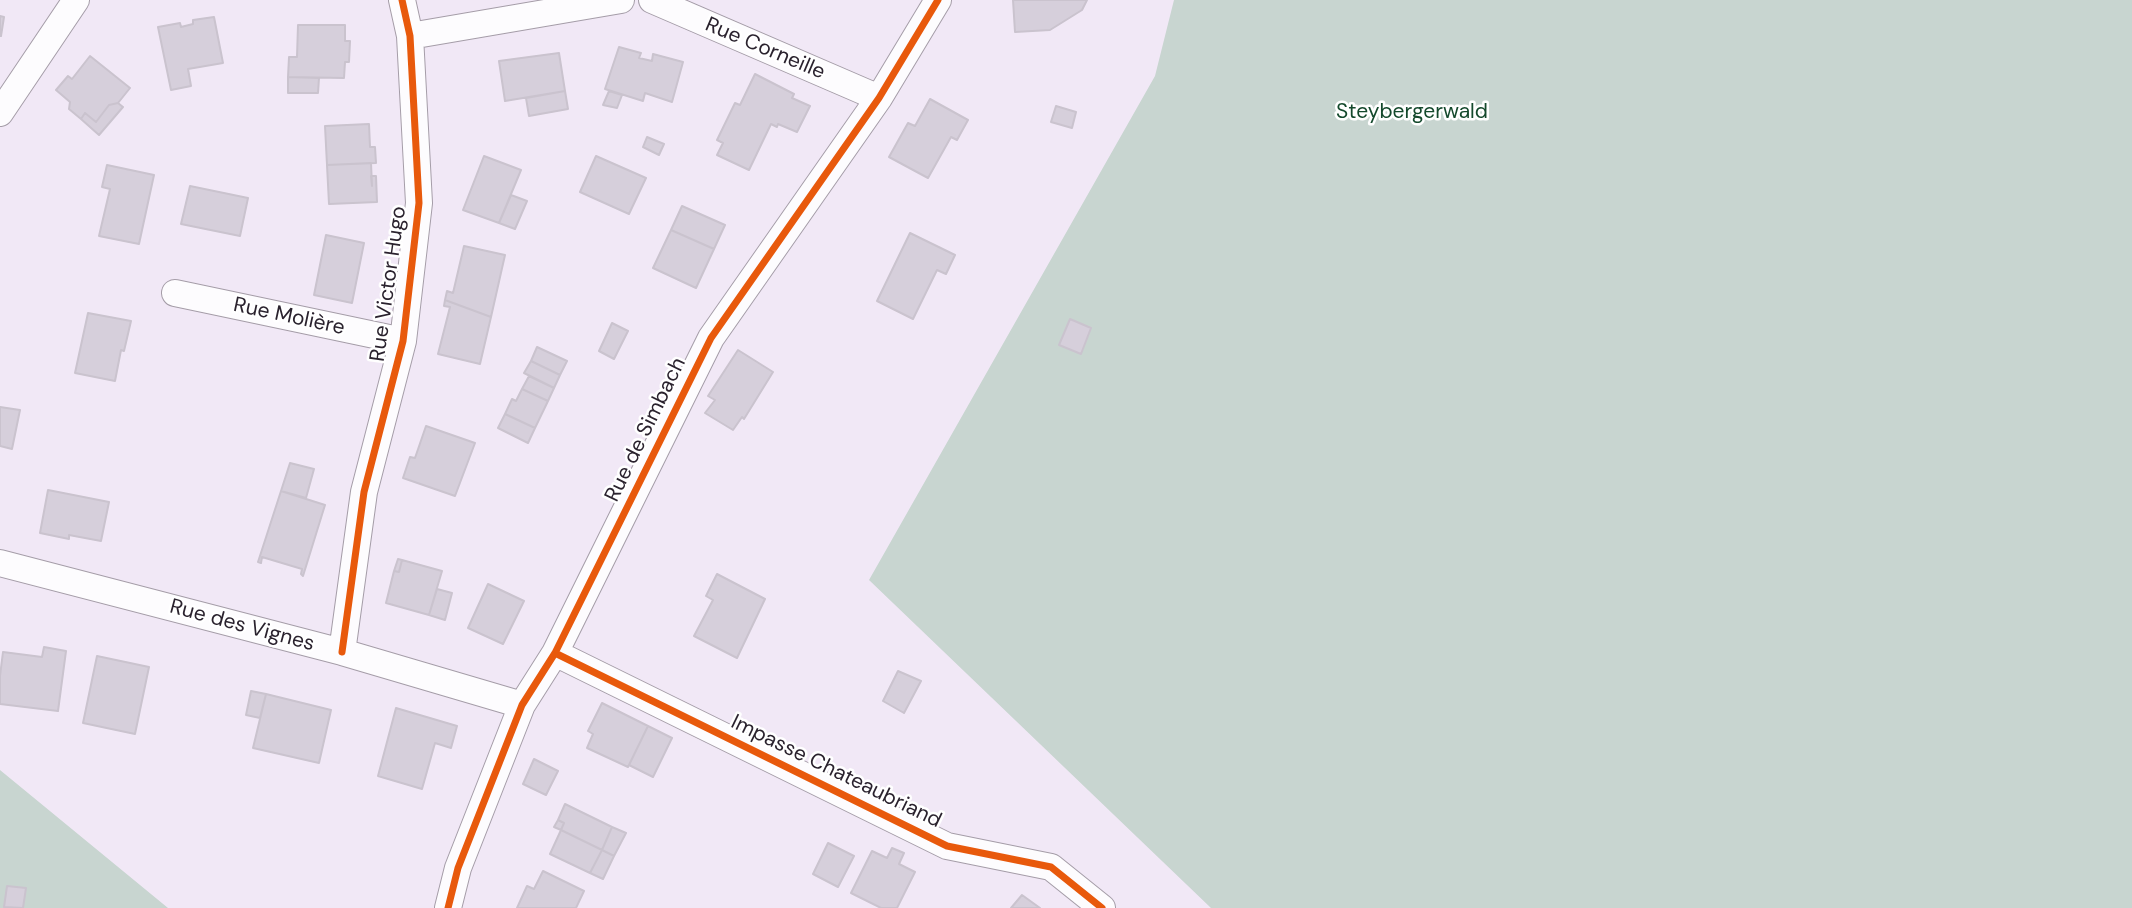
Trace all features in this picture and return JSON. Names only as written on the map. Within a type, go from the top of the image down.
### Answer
[{"type":"street","points":[[0,113],[76,0]]},
{"type":"street","name":"Rue Victor Hugo","points":[[342,652],[364,492],[403,341],[419,203],[410,36],[402,0]]},
{"type":"street","points":[[410,36],[621,0]]},
{"type":"street","name":"Rue Corneille","points":[[652,0],[879,98]]},
{"type":"street","name":"Rue de Simbach","points":[[448,908],[458,868],[522,705],[555,653],[712,338],[879,98],[939,0]]},
{"type":"street","name":"Rue Molière","points":[[175,293],[403,341]]},
{"type":"street","name":"Rue des Vignes","points":[[0,563],[342,652],[522,705]]},
{"type":"street","name":"Impasse Chateaubriand","points":[[555,653],[947,846],[1051,867],[1102,908]]},
{"type":"green space","name":"Steybergerwald","points":[[1174,0],[2132,0],[2132,908],[1211,908],[869,580],[1155,76]]},
{"type":"green space","points":[[0,770],[168,908],[0,908]]},
{"type":"building","points":[[1013,0],[1087,0],[1082,10],[1050,30],[1015,32]]},
{"type":"building","points":[[0,16],[4,17],[1,36],[0,36]]},
{"type":"building","points":[[214,17],[223,63],[188,69],[191,86],[171,90],[158,27],[180,23],[181,27],[193,24],[193,20]]},
{"type":"building","points":[[298,25],[345,25],[345,41],[350,41],[349,62],[345,62],[344,78],[288,77],[289,57],[297,57]]},
{"type":"building","points":[[619,47],[641,53],[639,58],[652,61],[653,54],[683,62],[672,102],[645,93],[643,101],[605,89]]},
{"type":"building","points":[[559,53],[565,91],[505,101],[499,61]]},
{"type":"building","points":[[90,56],[130,88],[118,103],[109,105],[96,122],[85,113],[81,119],[69,109],[70,102],[56,90],[68,76],[72,79]]},
{"type":"building","points":[[755,74],[794,94],[792,98],[810,106],[797,132],[771,124],[749,170],[717,155],[723,143],[717,140],[735,103],[740,105]]},
{"type":"building","points":[[288,77],[319,78],[318,93],[288,93]]},
{"type":"building","points":[[565,91],[568,109],[529,116],[526,98]]},
{"type":"building","points":[[609,91],[622,95],[617,108],[603,105]]},
{"type":"building","points":[[930,99],[968,120],[957,140],[951,137],[928,178],[889,157],[908,123],[915,126]]},
{"type":"building","points":[[118,103],[123,107],[99,135],[81,119],[85,113],[96,122],[109,105]]},
{"type":"building","points":[[1056,106],[1076,112],[1072,128],[1051,122]]},
{"type":"building","points":[[369,124],[370,147],[375,147],[376,163],[327,165],[325,126]]},
{"type":"building","points":[[647,137],[664,144],[659,155],[643,147]]},
{"type":"building","points":[[484,156],[521,170],[499,223],[463,210]]},
{"type":"building","points":[[596,156],[646,178],[629,214],[580,192]]},
{"type":"building","points":[[371,163],[372,176],[376,176],[377,202],[329,204],[327,165]]},
{"type":"building","points":[[107,165],[154,175],[139,244],[99,236],[110,189],[102,187]]},
{"type":"building","points":[[190,186],[248,198],[240,236],[181,224]]},
{"type":"building","points":[[511,195],[527,201],[515,229],[499,223]]},
{"type":"building","points":[[682,206],[725,225],[714,249],[671,230]]},
{"type":"building","points":[[671,230],[714,249],[696,288],[653,268]]},
{"type":"building","points":[[910,233],[955,255],[946,274],[937,270],[913,319],[877,301]]},
{"type":"building","points":[[326,235],[364,243],[352,303],[314,295]]},
{"type":"building","points":[[464,246],[505,255],[491,317],[445,300],[447,291],[453,293]]},
{"type":"building","points":[[445,300],[491,317],[480,364],[438,354],[450,307],[444,306]]},
{"type":"building","points":[[88,313],[131,321],[124,351],[121,350],[115,381],[75,373]]},
{"type":"building","points":[[1070,319],[1091,328],[1081,354],[1059,345]]},
{"type":"building","points":[[612,323],[628,331],[614,359],[599,351]]},
{"type":"building","points":[[537,347],[567,361],[560,375],[531,361]]},
{"type":"building","points":[[738,350],[773,372],[744,419],[742,417],[733,430],[705,413],[715,400],[708,396]]},
{"type":"building","points":[[531,361],[560,375],[554,388],[524,373]]},
{"type":"building","points":[[529,376],[554,388],[548,401],[522,389]]},
{"type":"building","points":[[522,389],[548,401],[535,428],[505,414],[512,399],[516,401]]},
{"type":"building","points":[[0,407],[20,410],[12,449],[0,446]]},
{"type":"building","points":[[505,414],[535,428],[528,443],[498,428]]},
{"type":"building","points":[[426,426],[475,443],[455,496],[403,478],[410,457],[415,458]]},
{"type":"building","points":[[290,463],[314,469],[306,498],[281,491]]},
{"type":"building","points":[[48,490],[109,502],[101,541],[69,535],[69,539],[40,533]]},
{"type":"building","points":[[281,491],[325,505],[303,576],[302,569],[262,557],[261,563],[258,562]]},
{"type":"building","points":[[398,559],[402,560],[399,572],[394,571]]},
{"type":"building","points":[[402,560],[442,571],[429,615],[386,603],[394,571],[399,572]]},
{"type":"building","points":[[717,574],[765,599],[737,658],[694,636],[713,600],[706,596]]},
{"type":"building","points":[[488,584],[524,601],[503,644],[468,628]]},
{"type":"building","points":[[437,589],[452,593],[445,620],[429,615]]},
{"type":"building","points":[[44,647],[66,651],[58,711],[0,704],[3,652],[42,657]]},
{"type":"building","points":[[97,656],[149,667],[135,734],[83,723]]},
{"type":"building","points":[[898,671],[921,681],[904,713],[883,701]]},
{"type":"building","points":[[251,691],[266,694],[260,718],[246,715]]},
{"type":"building","points":[[266,694],[331,710],[319,763],[253,748]]},
{"type":"building","points":[[602,703],[648,726],[628,767],[587,748],[593,734],[588,731]]},
{"type":"building","points":[[396,708],[457,726],[451,748],[435,743],[422,789],[378,776]]},
{"type":"building","points":[[648,726],[672,738],[653,777],[629,765]]},
{"type":"building","points":[[534,759],[558,771],[546,795],[523,784]]},
{"type":"building","points":[[565,804],[612,827],[602,850],[561,830],[564,823],[558,820]]},
{"type":"building","points":[[558,820],[564,823],[561,830],[554,827]]},
{"type":"building","points":[[612,827],[626,833],[614,856],[602,850]]},
{"type":"building","points":[[561,830],[602,850],[590,873],[550,854]]},
{"type":"building","points":[[828,843],[854,856],[838,887],[813,874]]},
{"type":"building","points":[[892,848],[904,853],[899,864],[915,872],[897,908],[881,908],[851,893],[872,851],[887,858]]},
{"type":"building","points":[[602,850],[614,856],[603,879],[590,873]]},
{"type":"building","points":[[543,871],[584,891],[576,908],[517,908],[527,886],[534,889]]},
{"type":"building","points":[[7,886],[26,888],[23,908],[4,907]]},
{"type":"building","points":[[1022,895],[1040,908],[1011,908]]},
{"type":"cycle path","points":[[342,652],[364,492],[403,341],[419,203],[410,36],[402,0]]},
{"type":"cycle path","points":[[448,908],[458,868],[522,705],[555,653],[711,338],[879,98],[938,0]]},
{"type":"cycle path","points":[[555,653],[947,846],[1051,867],[1102,908]]}]
